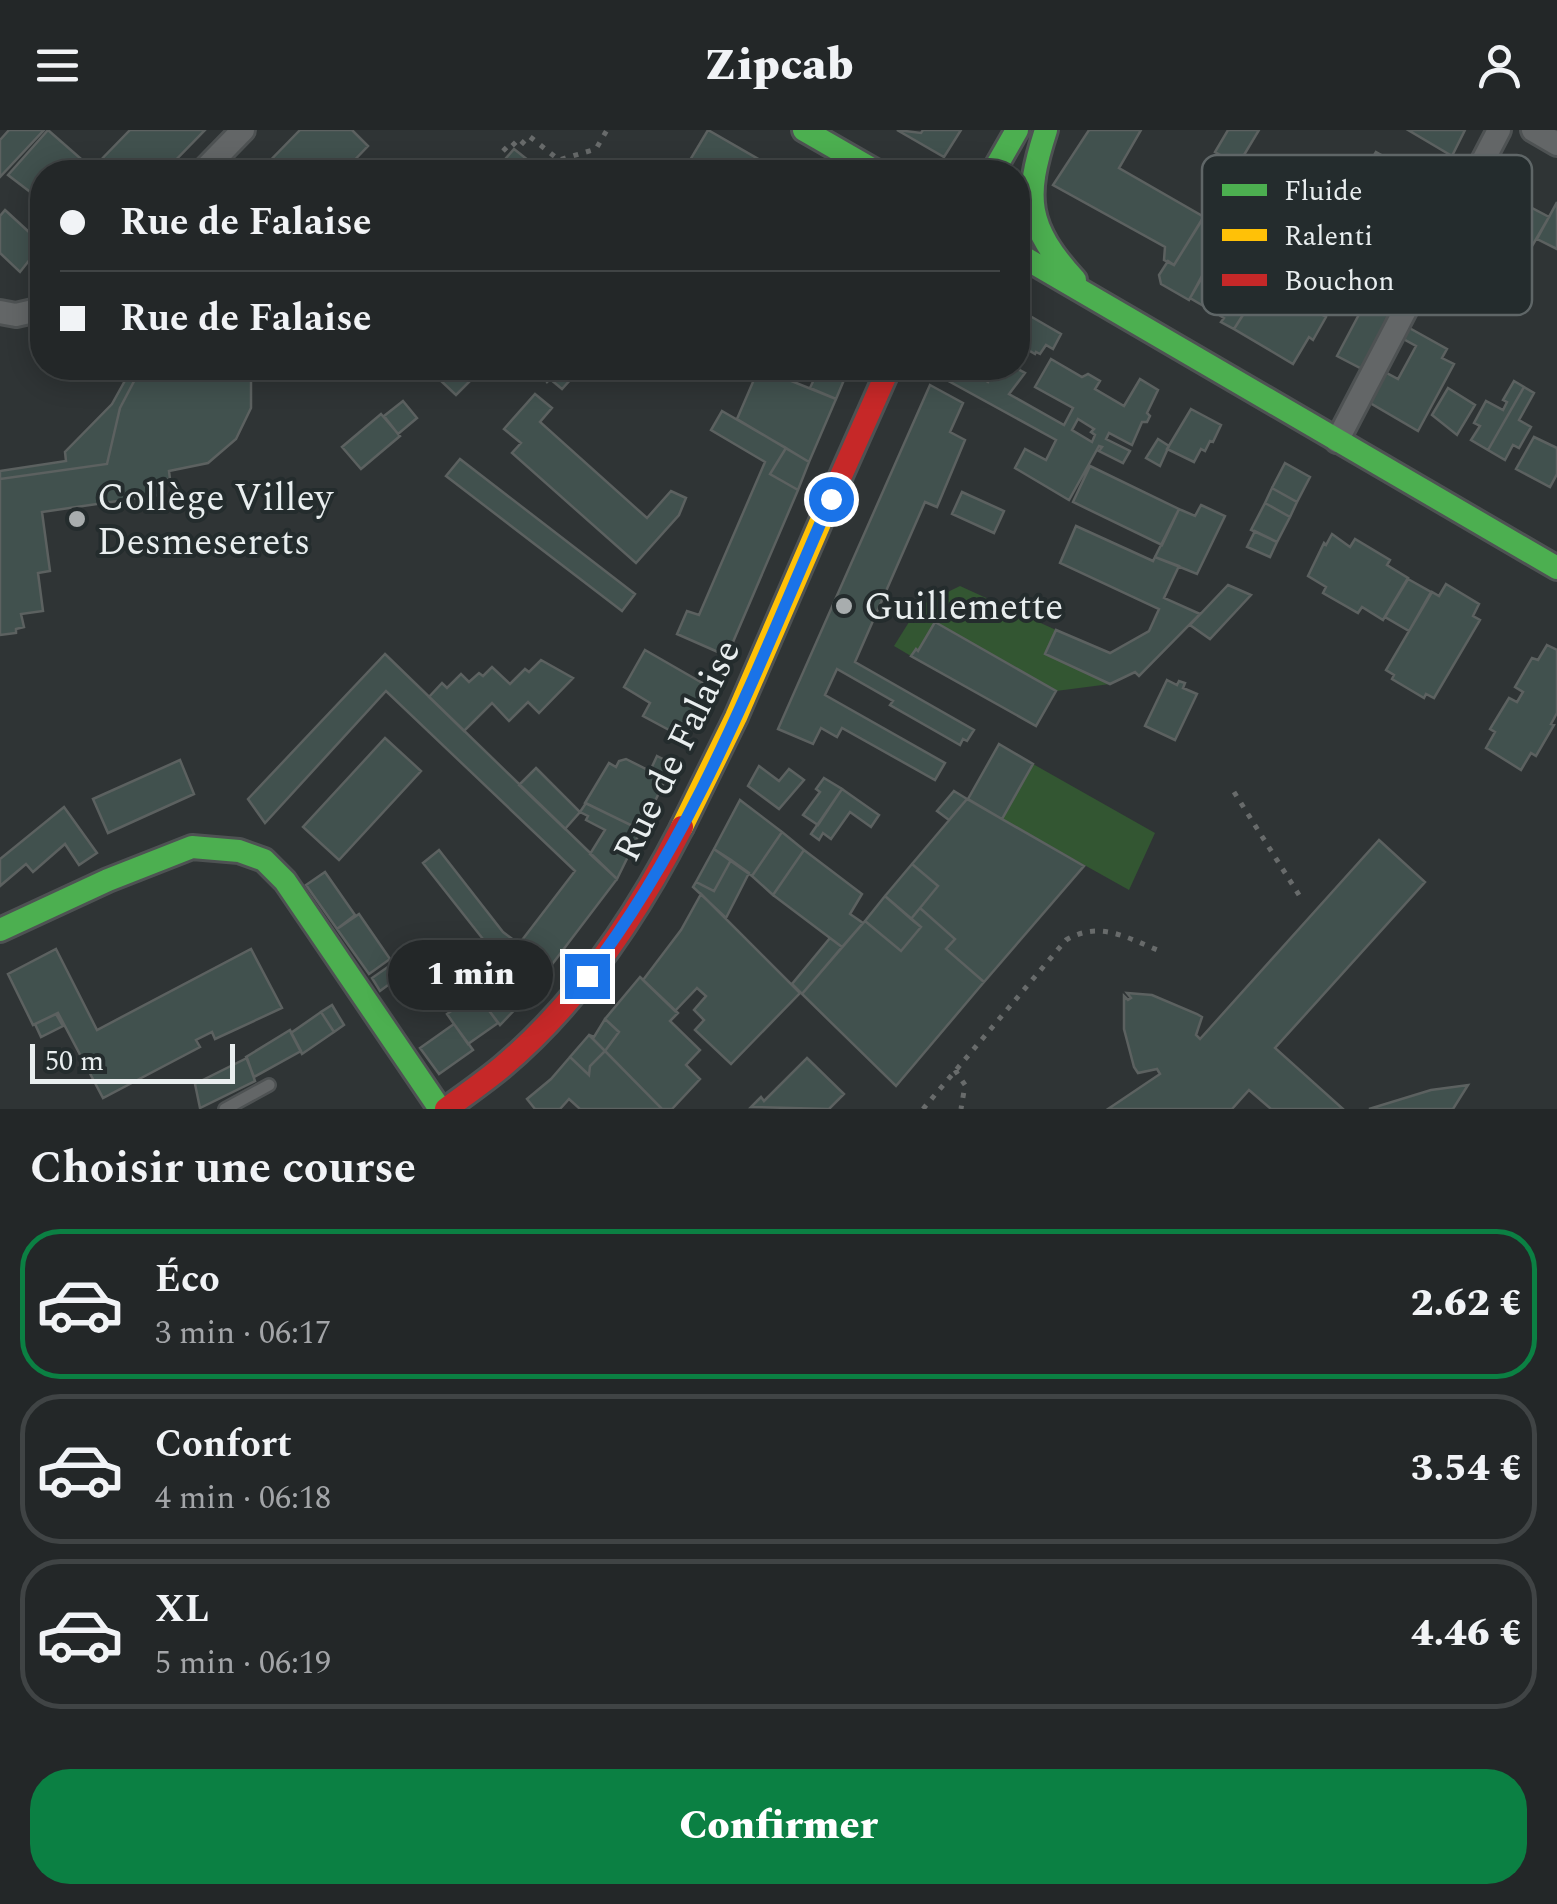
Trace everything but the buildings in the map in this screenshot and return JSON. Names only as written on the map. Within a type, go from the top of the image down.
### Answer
[{"type":"main road","points":[[804,130],[856,160]]},
{"type":"main road","points":[[1000,160],[1017,130]]},
{"type":"main road","points":[[1046,130],[1030,180],[1030,212],[1047,246],[1072,278],[1113,310]]},
{"type":"main road","points":[[1030,261],[1557,568]]},
{"type":"main road","name":"Rue de Falaise","points":[[443,1109],[520,1054],[587,976],[634,911],[708,782],[884,380]]},
{"type":"main road","points":[[0,930],[108,880],[192,847],[239,851],[264,860],[286,881],[443,1109]]},
{"type":"street","points":[[214,160],[244,130]]},
{"type":"street","points":[[1486,155],[1499,130]]},
{"type":"street","points":[[1533,130],[1557,144]]},
{"type":"street","points":[[0,312],[16,315],[30,312]]},
{"type":"street","points":[[1337,441],[1403,315]]},
{"type":"lane","points":[[225,1109],[269,1085]]},
{"type":"path","points":[[503,152],[512,142],[518,148],[529,136],[559,160],[596,149],[606,130]]},
{"type":"path","points":[[1234,792],[1298,894]]},
{"type":"path","points":[[923,1109],[1058,948],[1074,936],[1092,929],[1107,929],[1160,951]]},
{"type":"path","points":[[955,1070],[966,1085],[962,1109]]},
{"type":"green space","points":[[960,586],[1056,630],[1046,654],[1110,684],[1056,691],[935,622],[911,656],[894,646],[919,606]]},
{"type":"green space","points":[[1033,764],[1155,833],[1129,890],[1002,819]]},
{"type":"traffic: fast","points":[[804,130],[856,160]]},
{"type":"traffic: fast","points":[[1000,160],[1017,130]]},
{"type":"traffic: fast","points":[[1046,130],[1034,175],[1034,210],[1047,243],[1075,280]]},
{"type":"traffic: fast","points":[[1030,261],[1557,568]]},
{"type":"traffic: fast","points":[[0,930],[108,880],[192,847],[239,851],[264,860],[285,881],[440,1109]]},
{"type":"traffic: slow","points":[[682,827],[736,717],[824,514]]},
{"type":"traffic: jam","points":[[824,514],[884,380]]},
{"type":"traffic: jam","points":[[446,1109],[495,1073],[556,1015],[625,925],[682,827]]},
{"type":"place","name":"Collège Villey Desmeserets","points":[[77,519]]},
{"type":"place","name":"Guillemette","points":[[844,606]]},
{"type":"route","points":[[587,976],[634,911],[708,782],[831,499]]}]
